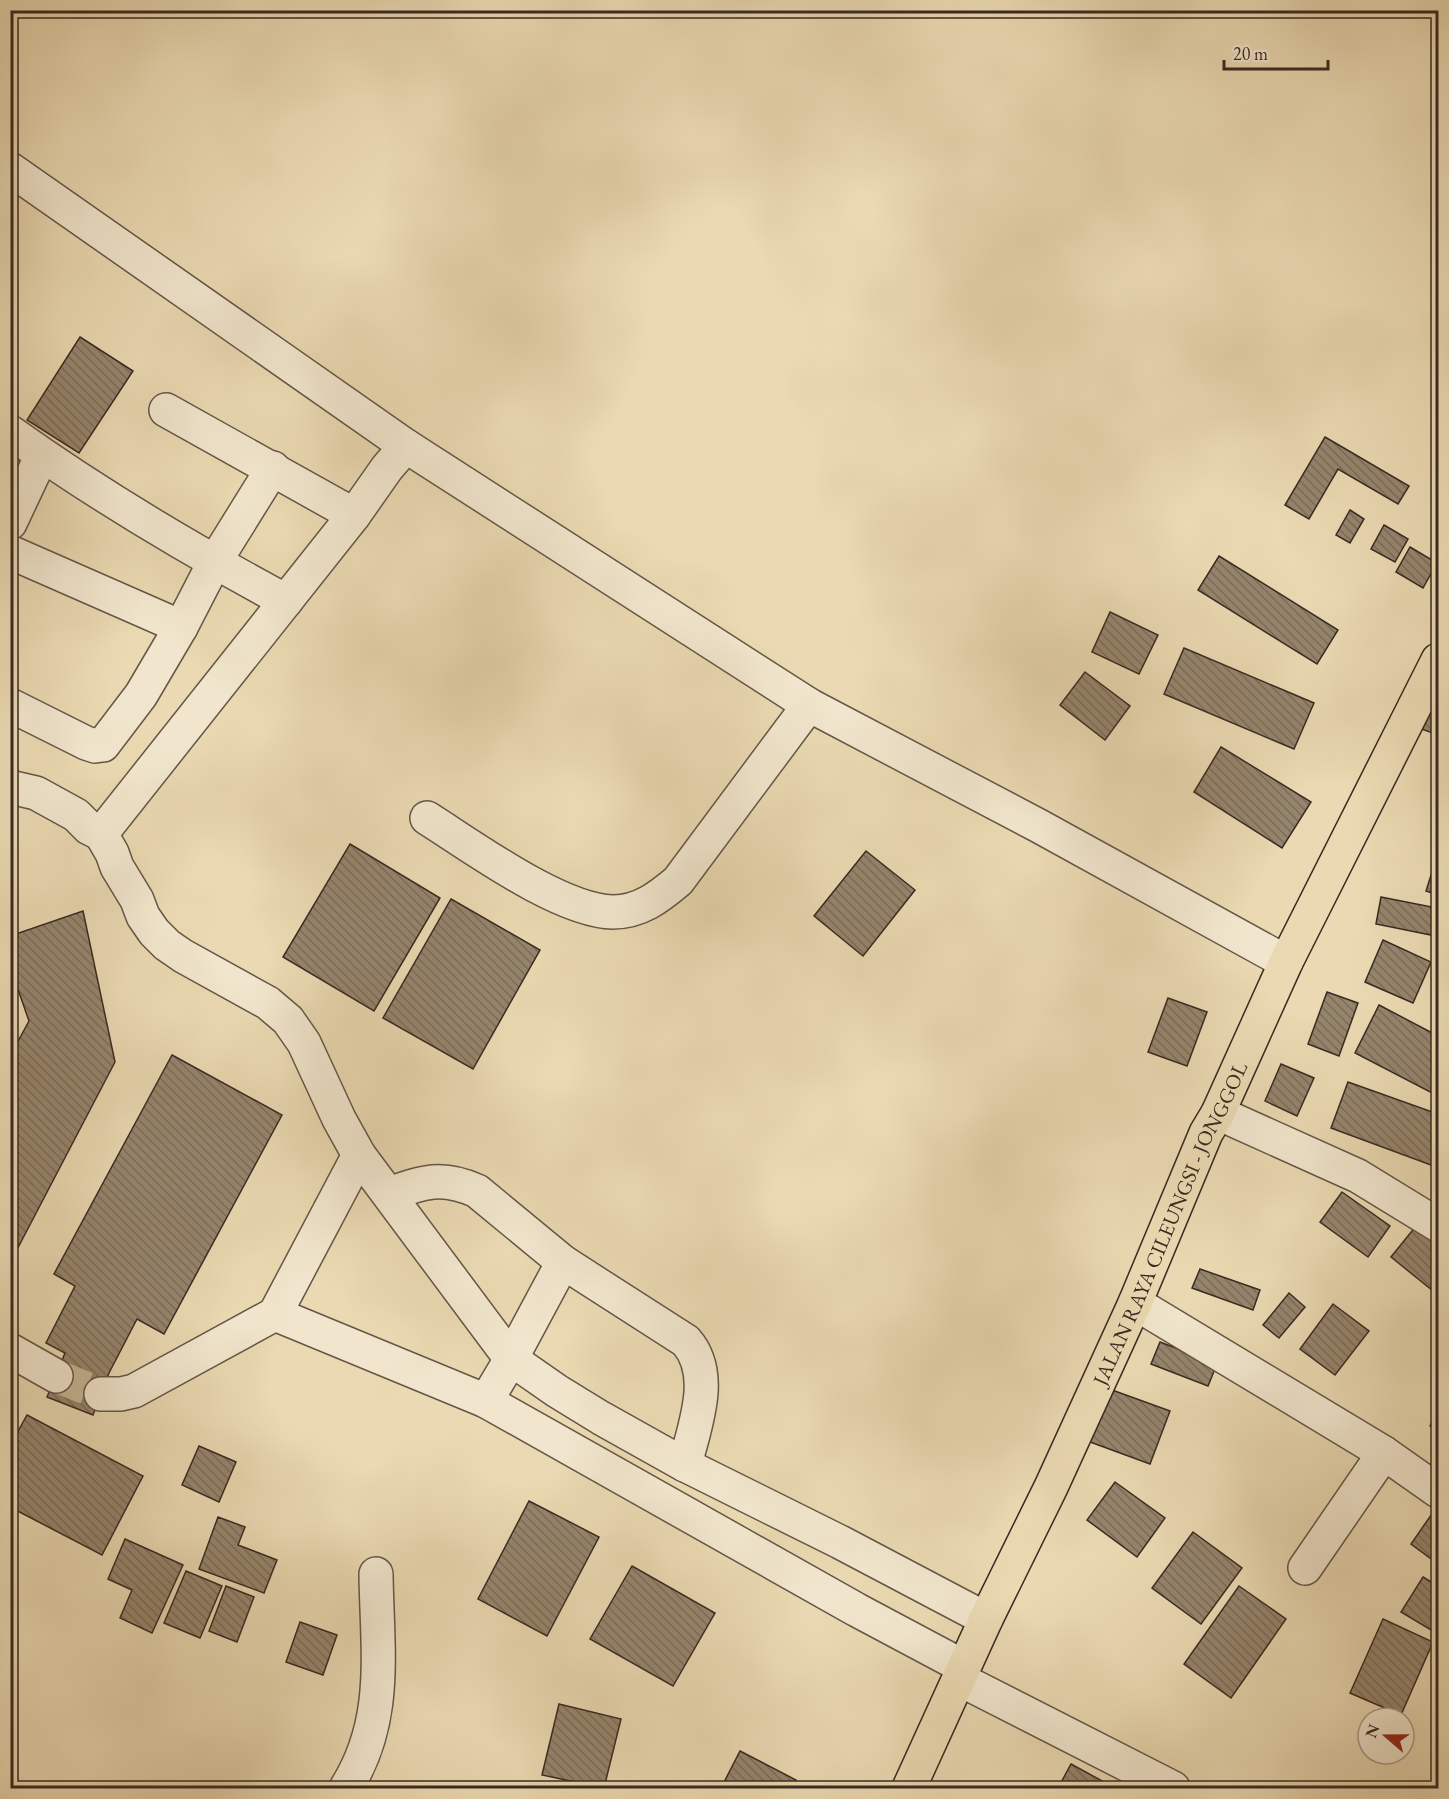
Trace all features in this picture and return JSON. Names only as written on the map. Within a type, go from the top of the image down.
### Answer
[{"type":"main road","name":"JALAN RAYA CILEUNGSI - JONGGOL","points":[[909,1788],[986,1619],[1052,1487],[1135,1303],[1206,1133],[1218,1113],[1286,962],[1438,660]]},
{"type":"street","points":[[10,170],[406,446],[809,705],[1039,826],[1286,962]]},
{"type":"street","points":[[166,410],[354,515]]},
{"type":"street","points":[[10,432],[42,455],[214,563],[286,601]]},
{"type":"street","points":[[100,834],[354,515],[387,468],[406,446]]},
{"type":"street","points":[[10,523],[42,455]]},
{"type":"street","points":[[10,705],[86,743],[95,746],[103,745],[141,695],[181,627],[214,563],[273,468]]},
{"type":"street","points":[[10,552],[181,627]]},
{"type":"street","points":[[427,818],[537,887],[590,910],[615,912],[635,909],[656,900],[678,881],[809,705]]},
{"type":"street","points":[[10,787],[36,793],[76,815],[89,828],[100,834],[137,900],[143,916],[154,932],[183,956],[268,1003],[288,1020],[304,1043],[339,1119],[359,1155],[511,1359],[601,1418],[685,1465],[840,1542],[986,1619]]},
{"type":"street","points":[[1218,1113],[1358,1176],[1438,1225]]},
{"type":"street","points":[[101,1394],[121,1394],[134,1391],[275,1314],[359,1155]]},
{"type":"street","points":[[389,1194],[433,1181],[462,1184],[477,1191],[563,1262],[678,1335],[693,1349],[700,1367],[700,1403],[685,1465]]},
{"type":"street","points":[[486,1401],[563,1262]]},
{"type":"street","points":[[1135,1303],[1384,1453],[1438,1491]]},
{"type":"street","points":[[275,1314],[486,1401],[857,1610],[962,1673],[1173,1788]]},
{"type":"street","points":[[10,1350],[56,1376]]},
{"type":"street","points":[[1305,1568],[1384,1453]]},
{"type":"street","points":[[346,1788],[368,1745],[376,1708],[379,1686],[376,1574]]},
{"type":"building","points":[[80,337],[133,371],[79,453],[27,420]]},
{"type":"building","points":[[1325,437],[1409,486],[1398,504],[1338,469],[1309,519],[1285,505]]},
{"type":"building","points":[[1350,510],[1364,519],[1350,543],[1336,535]]},
{"type":"building","points":[[1384,525],[1408,539],[1395,562],[1371,549]]},
{"type":"building","points":[[1410,547],[1437,563],[1423,588],[1396,572]]},
{"type":"building","points":[[1219,556],[1338,630],[1317,664],[1198,590]]},
{"type":"building","points":[[1110,612],[1158,635],[1139,674],[1092,652]]},
{"type":"building","points":[[1184,648],[1314,703],[1294,749],[1164,694]]},
{"type":"building","points":[[1085,672],[1130,706],[1105,740],[1060,705]]},
{"type":"building","points":[[1438,700],[1438,735],[1416,727]]},
{"type":"building","points":[[1221,747],[1311,802],[1282,848],[1194,792]]},
{"type":"building","points":[[350,844],[440,898],[374,1011],[283,957]]},
{"type":"building","points":[[866,851],[915,890],[863,956],[814,916]]},
{"type":"building","points":[[1438,853],[1438,895],[1426,891]]},
{"type":"building","points":[[1381,897],[1437,908],[1431,935],[1376,924]]},
{"type":"building","points":[[451,899],[540,950],[473,1069],[383,1018]]},
{"type":"building","points":[[83,911],[115,1062],[10,1263],[10,1056],[29,1021],[10,966],[10,936]]},
{"type":"building","points":[[1383,940],[1431,962],[1413,1003],[1365,982]]},
{"type":"building","points":[[1327,992],[1358,1003],[1339,1056],[1308,1044]]},
{"type":"building","points":[[1168,998],[1207,1012],[1187,1066],[1148,1052]]},
{"type":"building","points":[[1379,1005],[1438,1036],[1438,1096],[1355,1053]]},
{"type":"building","points":[[172,1055],[282,1115],[164,1334],[137,1319],[109,1373],[93,1415],[47,1397],[65,1353],[46,1343],[75,1286],[54,1274]]},
{"type":"building","points":[[1281,1064],[1314,1078],[1297,1116],[1265,1101]]},
{"type":"building","points":[[1348,1082],[1438,1114],[1438,1145],[1431,1165],[1331,1128]]},
{"type":"building","points":[[1342,1192],[1390,1226],[1368,1257],[1320,1222]]},
{"type":"building","points":[[1416,1226],[1438,1243],[1438,1295],[1391,1257]]},
{"type":"building","points":[[1200,1269],[1260,1290],[1253,1310],[1192,1288]]},
{"type":"building","points":[[1289,1293],[1305,1307],[1279,1338],[1263,1325]]},
{"type":"building","points":[[1333,1304],[1369,1331],[1335,1375],[1300,1349]]},
{"type":"building","points":[[1160,1342],[1217,1364],[1208,1386],[1151,1364]]},
{"type":"building","points":[[1101,1386],[1170,1411],[1150,1464],[1082,1439]]},
{"type":"building","points":[[1438,1409],[1438,1430],[1430,1426]]},
{"type":"building","points":[[27,1415],[143,1476],[102,1555],[10,1507],[10,1446]]},
{"type":"building","points":[[199,1446],[236,1462],[219,1502],[182,1485]]},
{"type":"building","points":[[1115,1482],[1165,1518],[1137,1557],[1087,1520]]},
{"type":"building","points":[[529,1501],[599,1537],[547,1636],[478,1599]]},
{"type":"building","points":[[1436,1508],[1438,1510],[1438,1564],[1411,1544]]},
{"type":"building","points":[[218,1517],[245,1527],[238,1545],[277,1560],[264,1593],[199,1569]]},
{"type":"building","points":[[1193,1532],[1242,1568],[1201,1624],[1152,1588]]},
{"type":"building","points":[[125,1539],[183,1565],[152,1633],[120,1618],[132,1590],[108,1579]]},
{"type":"building","points":[[632,1566],[715,1613],[673,1686],[590,1639]]},
{"type":"building","points":[[186,1571],[222,1586],[200,1638],[164,1623]]},
{"type":"building","points":[[1423,1577],[1438,1586],[1438,1629],[1436,1633],[1401,1612]]},
{"type":"building","points":[[226,1586],[254,1597],[237,1642],[209,1631]]},
{"type":"building","points":[[1239,1586],[1286,1619],[1231,1698],[1184,1664]]},
{"type":"building","points":[[1383,1619],[1433,1642],[1405,1706],[1380,1706],[1350,1693]]},
{"type":"building","points":[[300,1622],[337,1635],[323,1675],[286,1662]]},
{"type":"building","points":[[559,1704],[621,1719],[604,1788],[542,1775]]},
{"type":"building","points":[[740,1751],[796,1780],[791,1788],[721,1788]]},
{"type":"building","points":[[1071,1764],[1115,1788],[1058,1788]]},
{"type":"tunnel","points":[[56,1376],[101,1394]]}]
